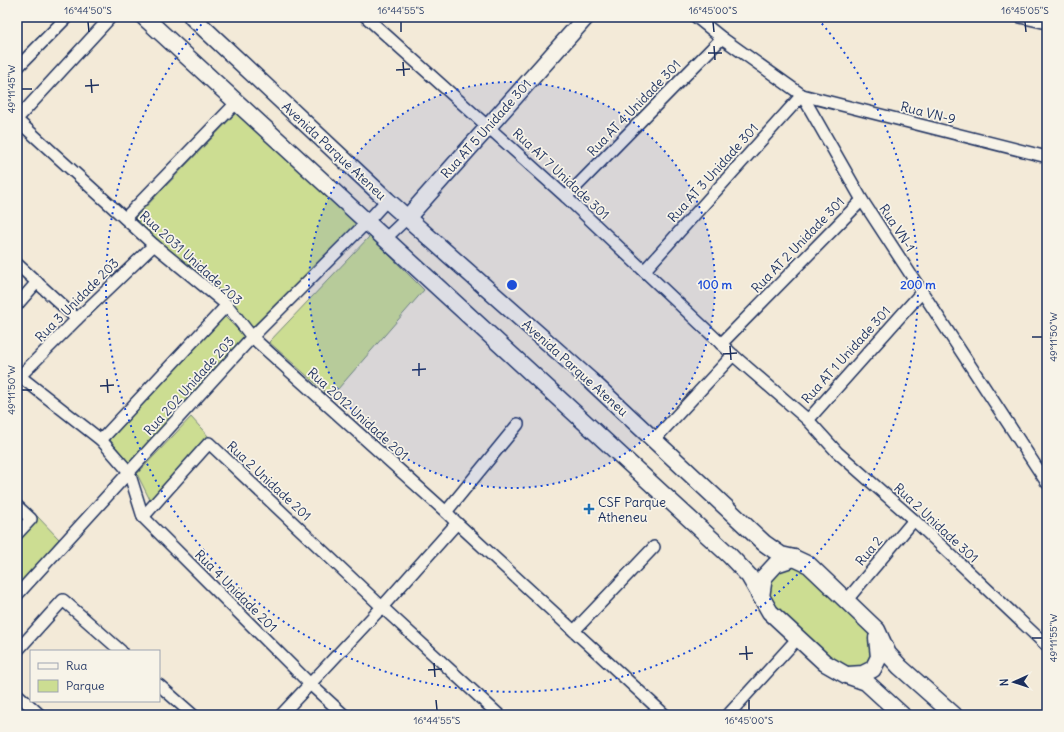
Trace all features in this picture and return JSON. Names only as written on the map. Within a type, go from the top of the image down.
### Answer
[{"type":"street","points":[[17,68],[67,17]]},
{"type":"street","name":"Rua 2031 Unidade 203","points":[[106,17],[109,19],[17,120],[154,245],[227,305],[252,337]]},
{"type":"street","points":[[144,17],[729,554],[749,576],[770,612],[825,663],[846,675],[866,682],[902,715]]},
{"type":"street","name":"Avenida Parque Ateneu","points":[[192,17],[387,200],[590,380],[764,543],[781,555],[794,558],[808,565],[877,630],[888,654],[900,667],[954,715]]},
{"type":"street","name":"Rua AT 7 Unidade 301","points":[[366,17],[488,126],[733,355],[808,420]]},
{"type":"street","name":"Rua AT 5 Unidade 301","points":[[385,239],[407,218],[586,17]]},
{"type":"street","name":"Rua VN-1","points":[[696,17],[722,38],[802,95],[862,200],[1047,483]]},
{"type":"street","points":[[1020,17],[1047,23]]},
{"type":"street","name":"Rua AT 4 Unidade 301","points":[[566,198],[722,38]]},
{"type":"street","name":"Rua VN-9","points":[[802,95],[1047,157]]},
{"type":"street","name":"Rua AT 3 Unidade 301","points":[[644,271],[802,95]]},
{"type":"street","name":"Rua 2031 Unidade 203","points":[[125,218],[236,102]]},
{"type":"street","name":"Rua 202 Unidade 203","points":[[17,595],[252,337],[387,200]]},
{"type":"street","name":"Rua AT 2 Unidade 301","points":[[721,344],[862,200]]},
{"type":"street","name":"Rua 3 Unidade 203","points":[[19,375],[154,245]]},
{"type":"street","points":[[17,264],[77,319]]},
{"type":"street","points":[[17,305],[37,282]]},
{"type":"street","name":"Rua AT 1 Unidade 301","points":[[808,420],[922,292]]},
{"type":"street","points":[[101,440],[227,305]]},
{"type":"street","name":"Rua 2012 Unidade 201","points":[[252,337],[446,512],[665,715]]},
{"type":"street","points":[[654,440],[733,355]]},
{"type":"street","points":[[19,375],[101,440],[128,472]]},
{"type":"street","name":"Rua 2 Unidade 301","points":[[808,420],[837,452],[914,520],[1047,646]]},
{"type":"street","points":[[446,512],[518,424]]},
{"type":"street","name":"Rua 2 Unidade 201","points":[[143,517],[209,443],[382,607],[499,715]]},
{"type":"street","name":"Rua 4 Unidade 201","points":[[128,472],[143,517],[310,684],[344,715]]},
{"type":"street","points":[[17,506],[31,519],[17,534]]},
{"type":"street","name":"Rua 2","points":[[846,601],[914,520]]},
{"type":"street","points":[[281,715],[382,607],[457,523]]},
{"type":"street","points":[[574,631],[654,547]]},
{"type":"street","points":[[761,597],[764,577],[776,564],[794,558]]},
{"type":"street","points":[[17,651],[63,600],[120,650]]},
{"type":"street","points":[[846,675],[863,674],[873,668],[879,657],[877,630]]},
{"type":"street","points":[[728,715],[798,638]]},
{"type":"street","points":[[160,686],[192,715]]},
{"type":"street","points":[[17,694],[40,715]]},
{"type":"green space","points":[[238,111],[357,224],[255,330],[134,219]]},
{"type":"green space","points":[[370,236],[424,290],[331,397],[269,342]]},
{"type":"green space","points":[[223,315],[244,336],[131,465],[110,440]]},
{"type":"green space","points":[[191,417],[209,437],[151,502],[137,474]]},
{"type":"green space","points":[[37,516],[59,539],[17,589],[17,538]]},
{"type":"green space","points":[[793,566],[800,567],[873,633],[877,644],[868,665],[846,670],[774,606],[769,594],[771,582],[781,570]]},
{"type":"place","name":"CSF Parque Atheneu","points":[[589,509]]}]
